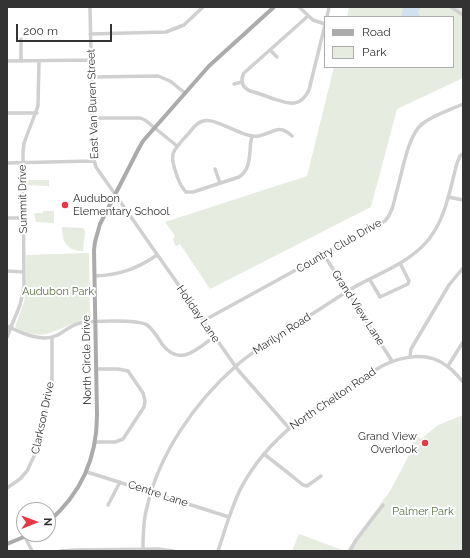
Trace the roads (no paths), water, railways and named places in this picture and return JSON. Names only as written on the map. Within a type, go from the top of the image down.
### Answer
[{"type":"main road","name":"North Circle Drive","points":[[56,514],[68,502],[87,472],[96,442],[96,322],[94,250],[97,233],[139,148],[154,128],[209,66],[274,7]]},
{"type":"street","name":"East Van Buren Street","points":[[90,7],[93,161],[115,194]]},
{"type":"street","points":[[90,34],[166,32],[184,25],[203,7]]},
{"type":"street","points":[[299,7],[316,22],[324,25]]},
{"type":"street","points":[[451,7],[463,14]]},
{"type":"street","points":[[308,16],[244,73],[242,82],[244,87],[250,91],[286,103],[293,104],[300,102],[309,90],[324,29]]},
{"type":"street","points":[[21,39],[22,61]]},
{"type":"street","points":[[270,50],[277,57]]},
{"type":"street","points":[[7,61],[91,60]]},
{"type":"street","name":"Summit Drive","points":[[7,337],[9,327],[22,298],[24,272],[22,163],[24,143],[36,113],[39,100],[39,61]]},
{"type":"street","points":[[91,77],[158,76],[170,81],[185,93]]},
{"type":"street","points":[[234,84],[242,82]]},
{"type":"street","name":"Country Club Drive","points":[[204,321],[381,224],[388,218],[392,211],[412,138],[416,130],[429,119],[463,104]]},
{"type":"street","points":[[7,113],[36,113]]},
{"type":"street","points":[[92,118],[135,117],[145,120],[177,146]]},
{"type":"street","points":[[252,136],[249,148],[248,165],[246,171],[239,177],[193,192],[185,193],[172,163],[172,156],[177,146],[196,125],[204,121],[211,121],[252,136],[259,136],[280,129],[287,131],[292,136]]},
{"type":"street","name":"Marilyn Road","points":[[142,549],[144,521],[151,492],[170,449],[189,417],[209,392],[235,366],[268,342],[347,292],[400,263],[418,250],[432,234],[442,218],[457,163],[460,156],[463,154]]},
{"type":"street","points":[[7,163],[93,161]]},
{"type":"street","points":[[215,169],[220,182]]},
{"type":"street","name":"Holiday Lane","points":[[115,194],[235,366],[289,428]]},
{"type":"street","points":[[448,197],[463,200]]},
{"type":"street","points":[[7,218],[23,218]]},
{"type":"street","points":[[95,276],[125,272],[144,264],[157,255]]},
{"type":"street","name":"Grand View Lane","points":[[324,255],[392,361]]},
{"type":"street","points":[[370,280],[380,297],[409,283],[400,263]]},
{"type":"street","points":[[410,357],[411,349],[449,284],[463,268]]},
{"type":"street","points":[[7,271],[24,272]]},
{"type":"street","points":[[9,327],[31,336],[52,337],[76,324],[96,322],[142,323],[151,328],[170,352],[180,356],[191,353],[214,337]]},
{"type":"street","name":"Clarkson Drive","points":[[7,488],[20,479],[27,471],[37,450],[51,388],[52,337]]},
{"type":"street","points":[[448,366],[463,342]]},
{"type":"street","name":"North Chelton Road","points":[[218,551],[229,517],[241,488],[252,469],[276,440],[304,415],[392,361],[410,357],[430,358],[442,362],[448,366],[463,382]]},
{"type":"street","points":[[96,369],[118,368],[128,371],[143,393],[145,401],[142,410],[123,439],[115,442],[96,442]]},
{"type":"street","points":[[264,454],[303,486],[307,486],[321,476]]},
{"type":"street","name":"Centre Lane","points":[[87,472],[229,517]]},
{"type":"street","points":[[108,505],[120,482]]},
{"type":"street","points":[[350,551],[383,505]]},
{"type":"street","points":[[28,542],[32,551]]},
{"type":"street","points":[[60,551],[142,549],[173,551]]},
{"type":"water","points":[[404,7],[422,7],[418,11],[420,16],[402,16]]},
{"type":"place","name":"Audubon Elementary School","points":[[65,205]]},
{"type":"place","name":"Grand View Overlook","points":[[425,443]]},
{"type":"park label","name":"Audubon Park","points":[[58,292]]},
{"type":"park label","name":"Palmer Park","points":[[423,512]]}]
